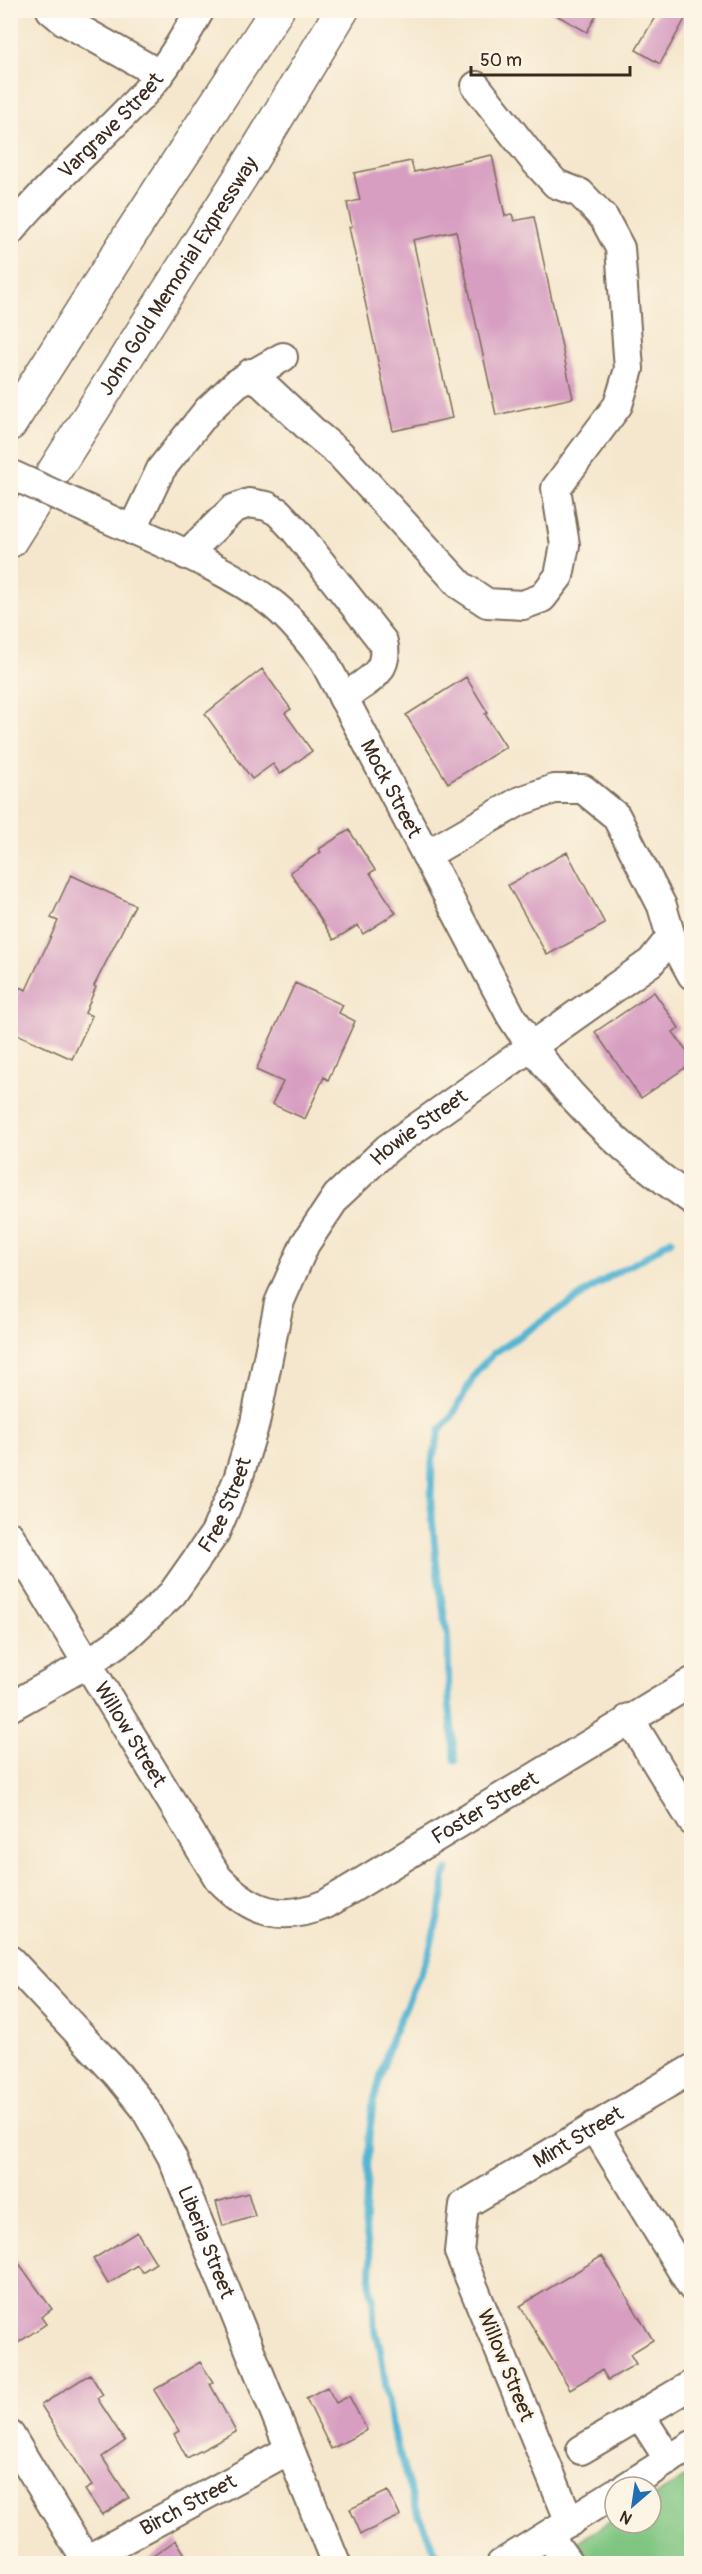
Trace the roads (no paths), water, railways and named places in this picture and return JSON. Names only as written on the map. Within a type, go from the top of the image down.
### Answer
[{"type":"highway","points":[[10,424],[277,10]]},
{"type":"highway","name":"John Gold Memorial Expressway","points":[[12,539],[258,149],[342,10]]},
{"type":"street","points":[[51,10],[63,20],[159,74]]},
{"type":"street","name":"Vargrave Street","points":[[10,231],[34,202],[121,117],[159,74],[185,38],[200,10]]},
{"type":"street","points":[[251,374],[315,434],[340,454],[460,585],[487,603],[523,605],[542,597],[559,576],[565,545],[556,488],[618,405],[629,369],[620,248],[604,218],[580,193],[556,184],[534,160],[476,86]]},
{"type":"street","points":[[132,530],[161,469],[221,396],[251,374],[283,357]]},
{"type":"street","name":"Mock Street","points":[[10,474],[231,577],[276,607],[296,626],[317,652],[344,699],[511,1016],[532,1048],[617,1143],[660,1178],[692,1200]]},
{"type":"street","points":[[186,555],[233,509],[249,503],[267,506],[278,512],[295,530],[383,642],[386,654],[381,670],[344,699]]},
{"type":"street","points":[[426,855],[520,801],[554,789],[583,789],[616,816],[662,906],[670,937],[692,975]]},
{"type":"street","name":"Howie Street","points":[[319,1221],[344,1190],[388,1148],[651,962],[670,937]]},
{"type":"street","name":"Free Street","points":[[10,1707],[88,1663],[126,1637],[172,1594],[215,1533],[238,1479],[255,1423],[279,1303],[293,1267],[319,1221]]},
{"type":"street","name":"Willow Street","points":[[10,1536],[218,1878],[232,1893],[247,1904],[273,1912]]},
{"type":"street","name":"Foster Street","points":[[273,1912],[299,1914],[326,1904],[629,1718],[692,1682]]},
{"type":"street","points":[[629,1718],[692,1821]]},
{"type":"street","name":"Liberia Street","points":[[10,1960],[79,2031],[144,2107],[172,2157],[336,2564]]},
{"type":"street","name":"Mint Street","points":[[464,2205],[692,2069]]},
{"type":"street","points":[[594,2126],[692,2287]]},
{"type":"street","name":"Willow Street","points":[[464,2205],[459,2252],[559,2529],[569,2564]]},
{"type":"street","points":[[581,2450],[691,2385]]},
{"type":"street","points":[[640,2415],[680,2452],[645,2475]]},
{"type":"street","points":[[10,2435],[87,2562]]},
{"type":"street","name":"Birch Street","points":[[87,2562],[290,2450]]},
{"type":"street","points":[[501,2564],[603,2501]]},
{"type":"waterway","points":[[455,1761],[449,1701],[448,1639],[437,1570],[431,1505],[432,1461],[440,1430],[451,1418],[477,1371],[494,1353],[612,1275],[671,1240]]},
{"type":"waterway","points":[[444,2564],[435,2551],[415,2506],[393,2432],[380,2347],[374,2326],[373,2299],[370,2288],[371,2262],[365,2224],[373,2104],[390,2042],[428,1956],[444,1894],[444,1877],[448,1870]]}]
